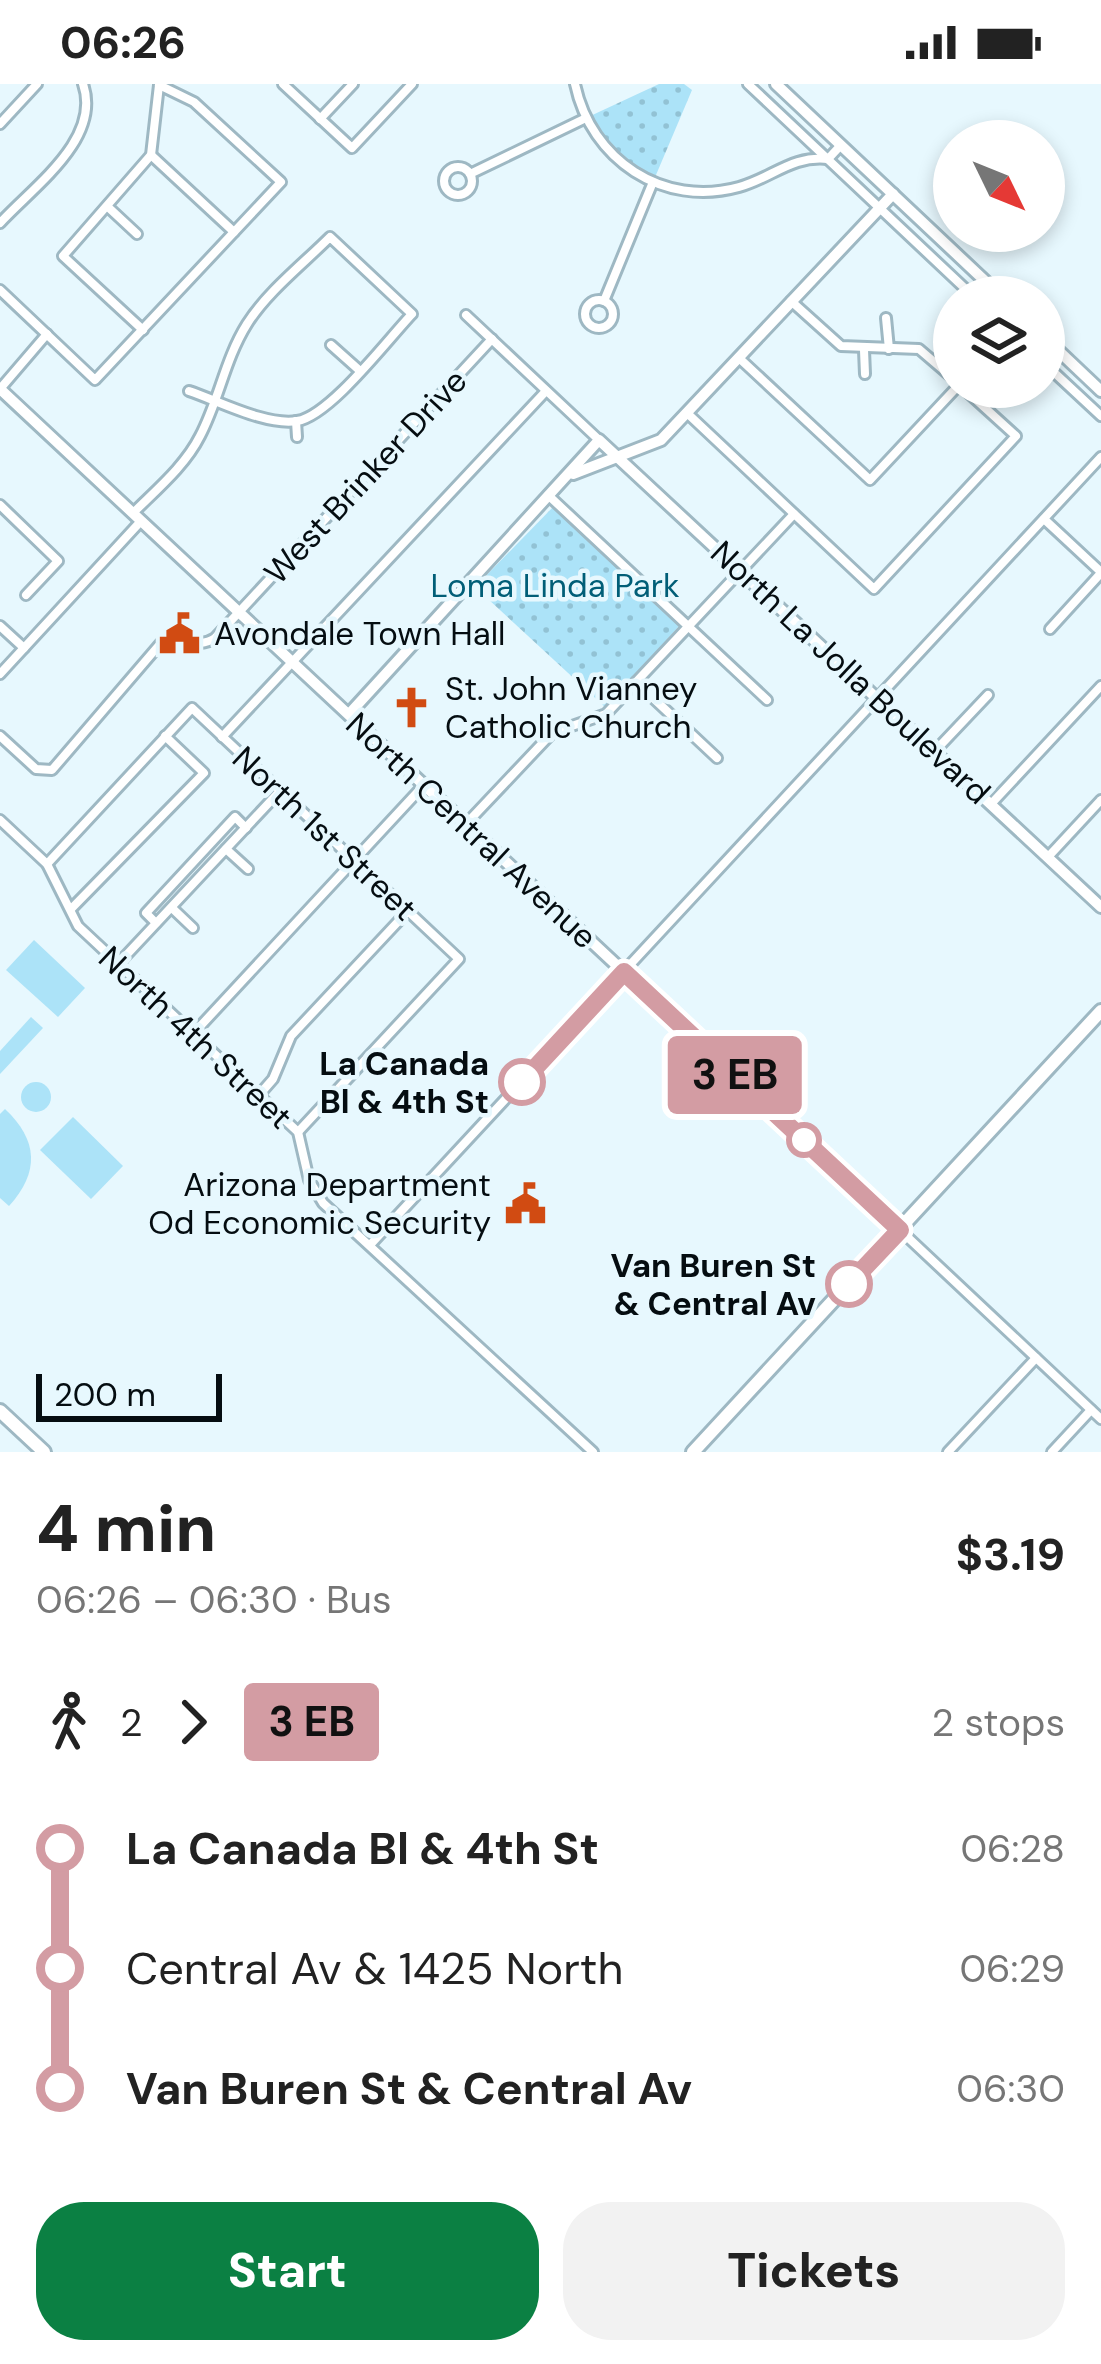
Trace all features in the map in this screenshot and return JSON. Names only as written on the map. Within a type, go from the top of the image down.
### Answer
[{"type":"main road","points":[[693,1452],[1101,1011]]},
{"type":"main road","points":[[0,1411],[44,1452]]},
{"type":"street","points":[[0,124],[37,84]]},
{"type":"street","points":[[0,223],[81,133],[87,104],[82,84]]},
{"type":"street","points":[[0,290],[95,380],[143,330],[281,182],[194,102],[159,84],[151,155],[63,256],[143,330]]},
{"type":"street","points":[[283,84],[352,148],[412,84]]},
{"type":"street","points":[[320,119],[353,84]]},
{"type":"street","points":[[575,84],[586,118],[613,157],[653,182],[679,190],[740,187],[795,161],[828,159],[841,145]]},
{"type":"street","points":[[748,84],[952,276]]},
{"type":"street","points":[[776,84],[980,276]]},
{"type":"street","points":[[470,174],[586,118]]},
{"type":"street","points":[[151,155],[234,232]]},
{"type":"street","points":[[604,301],[653,182]]},
{"type":"street","points":[[560,482],[596,462],[656,444],[893,194]]},
{"type":"street","points":[[108,207],[137,234]]},
{"type":"street","points":[[0,674],[194,446],[214,400],[248,321],[330,237],[412,314],[319,411],[296,422],[214,400],[189,392]]},
{"type":"street","points":[[790,300],[841,346],[919,349],[933,362]]},
{"type":"street","points":[[349,714],[598,440],[466,315]]},
{"type":"street","points":[[886,318],[889,349]]},
{"type":"street","points":[[0,389],[47,334]]},
{"type":"street","name":"West Brinker Drive","points":[[0,736],[44,773],[108,710],[160,644],[171,640],[208,643],[492,339]]},
{"type":"street","points":[[332,345],[358,370]]},
{"type":"street","points":[[865,350],[865,374]]},
{"type":"street","points":[[738,357],[870,480],[936,408]]},
{"type":"street","points":[[1065,357],[1101,391]]},
{"type":"street","points":[[1065,383],[1101,416]]},
{"type":"street","name":"North Central Avenue","points":[[0,389],[1101,1419]]},
{"type":"street","points":[[222,736],[546,391]]},
{"type":"street","points":[[687,412],[874,589],[1016,436],[985,408]]},
{"type":"street","points":[[296,422],[297,437]]},
{"type":"street","name":"North La Jolla Boulevard","points":[[598,440],[1101,907]]},
{"type":"street","points":[[370,1245],[1101,458]]},
{"type":"street","points":[[548,495],[767,700]]},
{"type":"street","points":[[0,505],[58,561],[26,595]]},
{"type":"street","points":[[466,824],[552,733],[601,718],[794,514]]},
{"type":"street","points":[[1044,519],[1101,573],[1050,629]]},
{"type":"street","points":[[0,626],[24,648]]},
{"type":"street","points":[[637,682],[717,758]]},
{"type":"street","points":[[992,804],[1101,686]]},
{"type":"street","points":[[935,751],[988,695]]},
{"type":"street","name":"North 1st Street","points":[[165,736],[191,708],[459,959],[298,1132]]},
{"type":"street","points":[[47,864],[165,736],[204,773],[70,910]]},
{"type":"street","points":[[193,1034],[424,785]]},
{"type":"street","points":[[118,964],[280,791]]},
{"type":"street","points":[[1048,857],[1101,800]]},
{"type":"street","points":[[157,923],[146,913],[235,817],[246,828]]},
{"type":"street","name":"North 4th Street","points":[[0,820],[47,864],[78,926],[298,1132],[314,1192],[593,1452]]},
{"type":"street","points":[[226,849],[248,868]]},
{"type":"street","points":[[172,908],[193,928]]},
{"type":"street","points":[[259,1095],[273,1079],[292,1036],[407,911]]},
{"type":"street","points":[[948,1452],[1036,1358]]},
{"type":"street","points":[[1052,1452],[1091,1410]]},
{"type":"green space","points":[[659,84],[684,84],[692,90],[653,182],[629,170],[586,118]]},
{"type":"green space","name":"Loma Linda Park","points":[[554,506],[680,625],[606,708],[475,587]]},
{"type":"green space","points":[[34,940],[85,988],[58,1017],[6,970]]},
{"type":"green space","points":[[31,1017],[43,1028],[0,1074],[0,1051]]},
{"type":"green space","points":[[36,1082],[47,1086],[51,1097],[47,1108],[36,1112],[25,1108],[21,1097],[25,1086]]},
{"type":"green space","points":[[5,1109],[24,1132],[31,1156],[26,1181],[9,1206],[0,1198],[0,1114]]},
{"type":"green space","points":[[73,1117],[123,1166],[91,1199],[40,1150]]},
{"type":"bus line","points":[[522,1082],[624,972],[900,1230],[849,1284]]},
{"type":"place","name":"Avondale Town Hall","points":[[180,633]]},
{"type":"place","name":"St. John Vianney Catholic Church","points":[[411,707]]},
{"type":"place","name":"La Canada Bl & 4th St","points":[[522,1082]]},
{"type":"place","name":"Arizona Department Od Economic Security","points":[[525,1203]]},
{"type":"place","name":"Van Buren St & Central Av","points":[[849,1284]]}]
